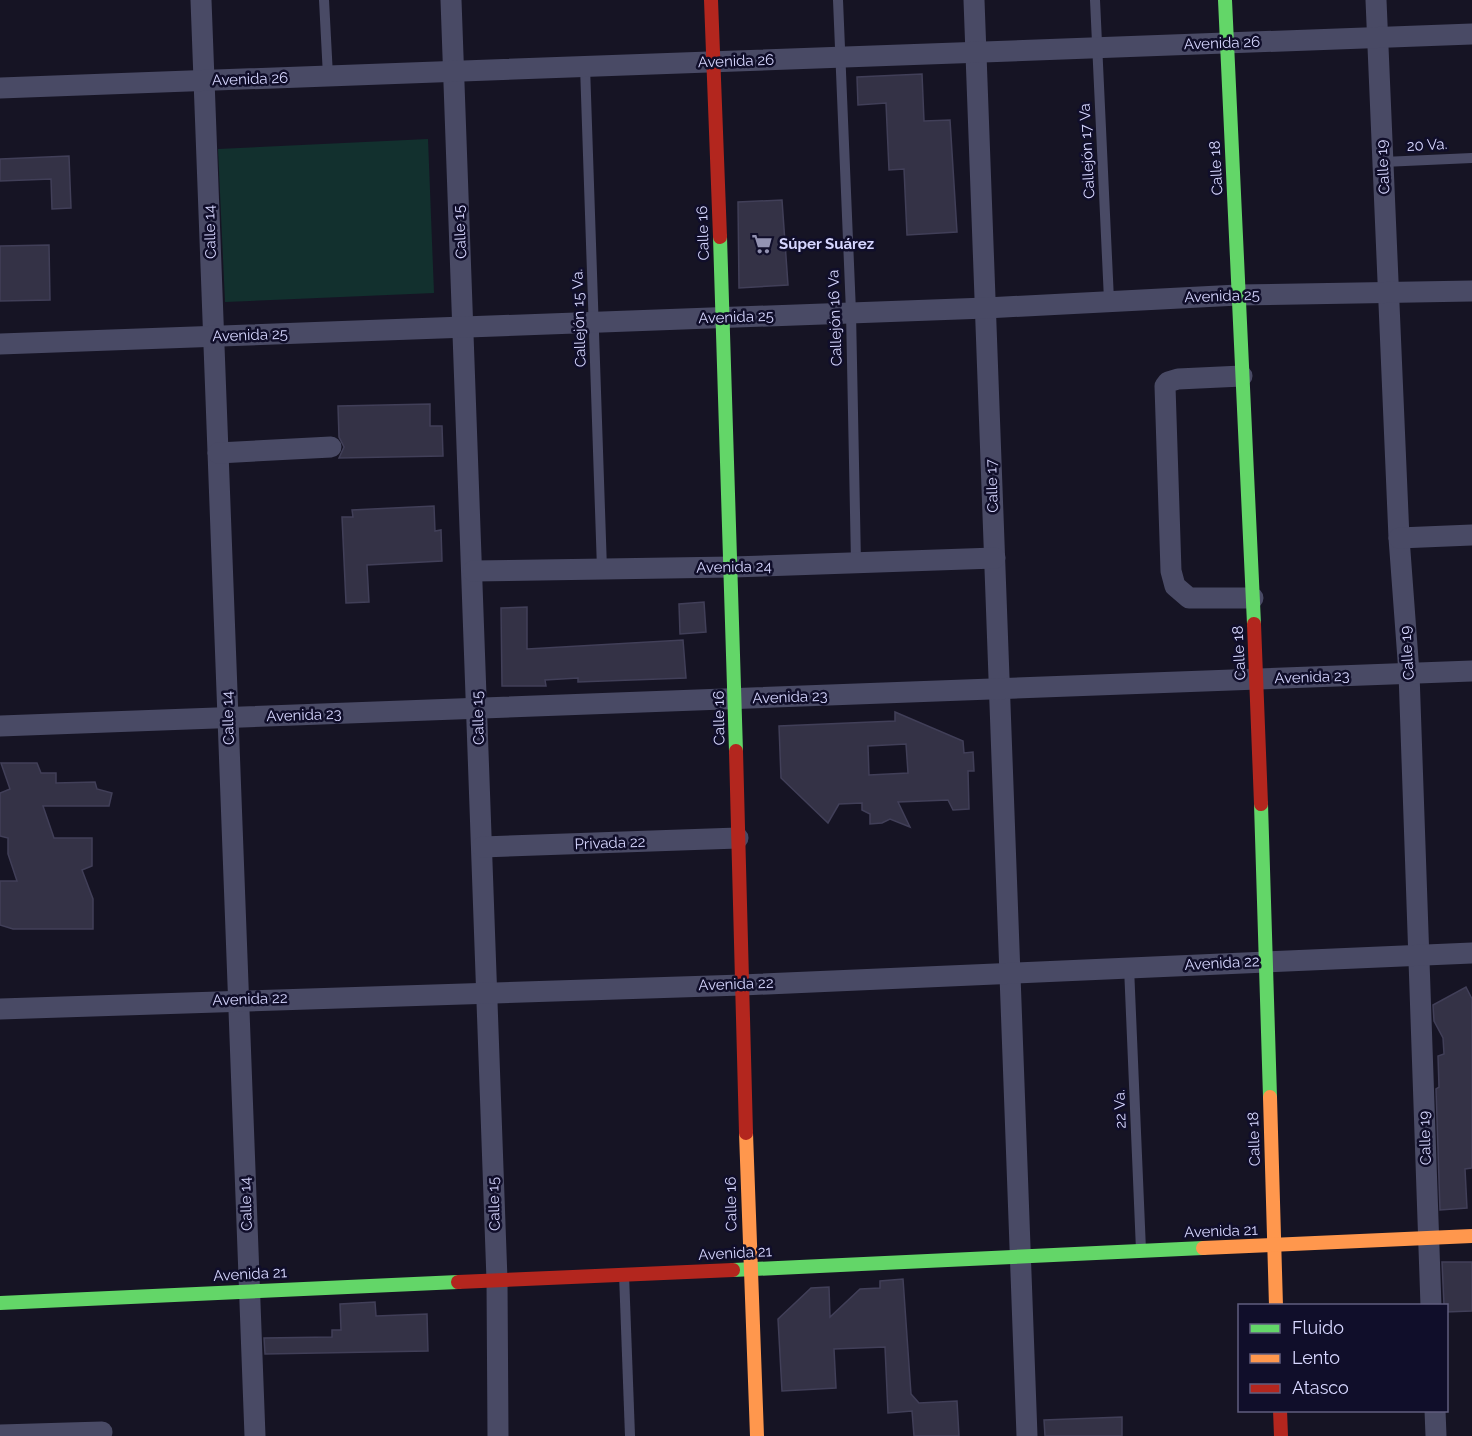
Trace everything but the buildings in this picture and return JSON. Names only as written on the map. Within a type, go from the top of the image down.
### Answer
[{"type":"street","name":"Calle 14","points":[[201,0],[255,1436]]},
{"type":"street","name":"Calle 15","points":[[451,0],[497,1280],[498,1436]]},
{"type":"street","name":"Calle 16","points":[[711,0],[732,567],[749,1269],[757,1436]]},
{"type":"street","name":"Calle 17","points":[[974,0],[1027,1436]]},
{"type":"street","name":"Calle 18","points":[[1225,0],[1257,679],[1276,1304]]},
{"type":"street","name":"Calle 19","points":[[1376,0],[1399,538],[1409,674],[1431,1304]]},
{"type":"street","name":"Avenida 26","points":[[0,88],[1472,34]]},
{"type":"street","name":"Avenida 25","points":[[0,344],[986,308],[1238,295],[1472,291]]},
{"type":"street","points":[[1242,376],[1178,379],[1168,382],[1165,387],[1171,571],[1175,586],[1190,598],[1253,598]]},
{"type":"street","points":[[218,453],[331,447]]},
{"type":"street","points":[[1399,538],[1472,535]]},
{"type":"street","name":"Avenida 24","points":[[472,571],[732,567],[995,558]]},
{"type":"street","name":"Avenida 23","points":[[0,726],[1472,671]]},
{"type":"street","name":"Privada 22","points":[[482,847],[738,838]]},
{"type":"street","name":"Avenida 22","points":[[0,1009],[487,991],[742,985],[1472,953]]},
{"type":"street","name":"Avenida 21","points":[[0,1303],[1472,1236]]},
{"type":"street","points":[[1280,1412],[1281,1436]]},
{"type":"street","points":[[1435,1412],[1436,1436]]},
{"type":"street","points":[[0,1436],[102,1432]]},
{"type":"lane","points":[[324,0],[328,76]]},
{"type":"lane","name":"Callejón 16 Va","points":[[838,0],[850,312],[856,563]]},
{"type":"lane","name":"Callejón 17 Va","points":[[1095,0],[1109,300]]},
{"type":"lane","name":"Callejón 15 Va.","points":[[585,66],[602,569]]},
{"type":"lane","name":"20 Va.","points":[[1383,162],[1472,158]]},
{"type":"lane","name":"22 Va.","points":[[1129,967],[1141,1250]]},
{"type":"lane","points":[[624,1274],[630,1436]]},
{"type":"green space","points":[[428,139],[434,293],[225,302],[218,149]]},
{"type":"traffic: fast","points":[[1225,0],[1254,624]]},
{"type":"traffic: fast","points":[[720,237],[736,751]]},
{"type":"traffic: fast","points":[[1261,804],[1270,1097]]},
{"type":"traffic: fast","points":[[733,1270],[1203,1248]]},
{"type":"traffic: fast","points":[[0,1303],[458,1282]]},
{"type":"traffic: slow","points":[[1270,1097],[1276,1304]]},
{"type":"traffic: slow","points":[[746,1133],[757,1436]]},
{"type":"traffic: slow","points":[[1203,1248],[1472,1236]]},
{"type":"traffic: jam","points":[[711,0],[720,237]]},
{"type":"traffic: jam","points":[[1254,624],[1261,804]]},
{"type":"traffic: jam","points":[[736,751],[746,1133]]},
{"type":"traffic: jam","points":[[458,1282],[733,1270]]},
{"type":"traffic: jam","points":[[1280,1412],[1281,1436]]},
{"type":"place","name":"Súper Suárez","points":[[762,244]]}]
